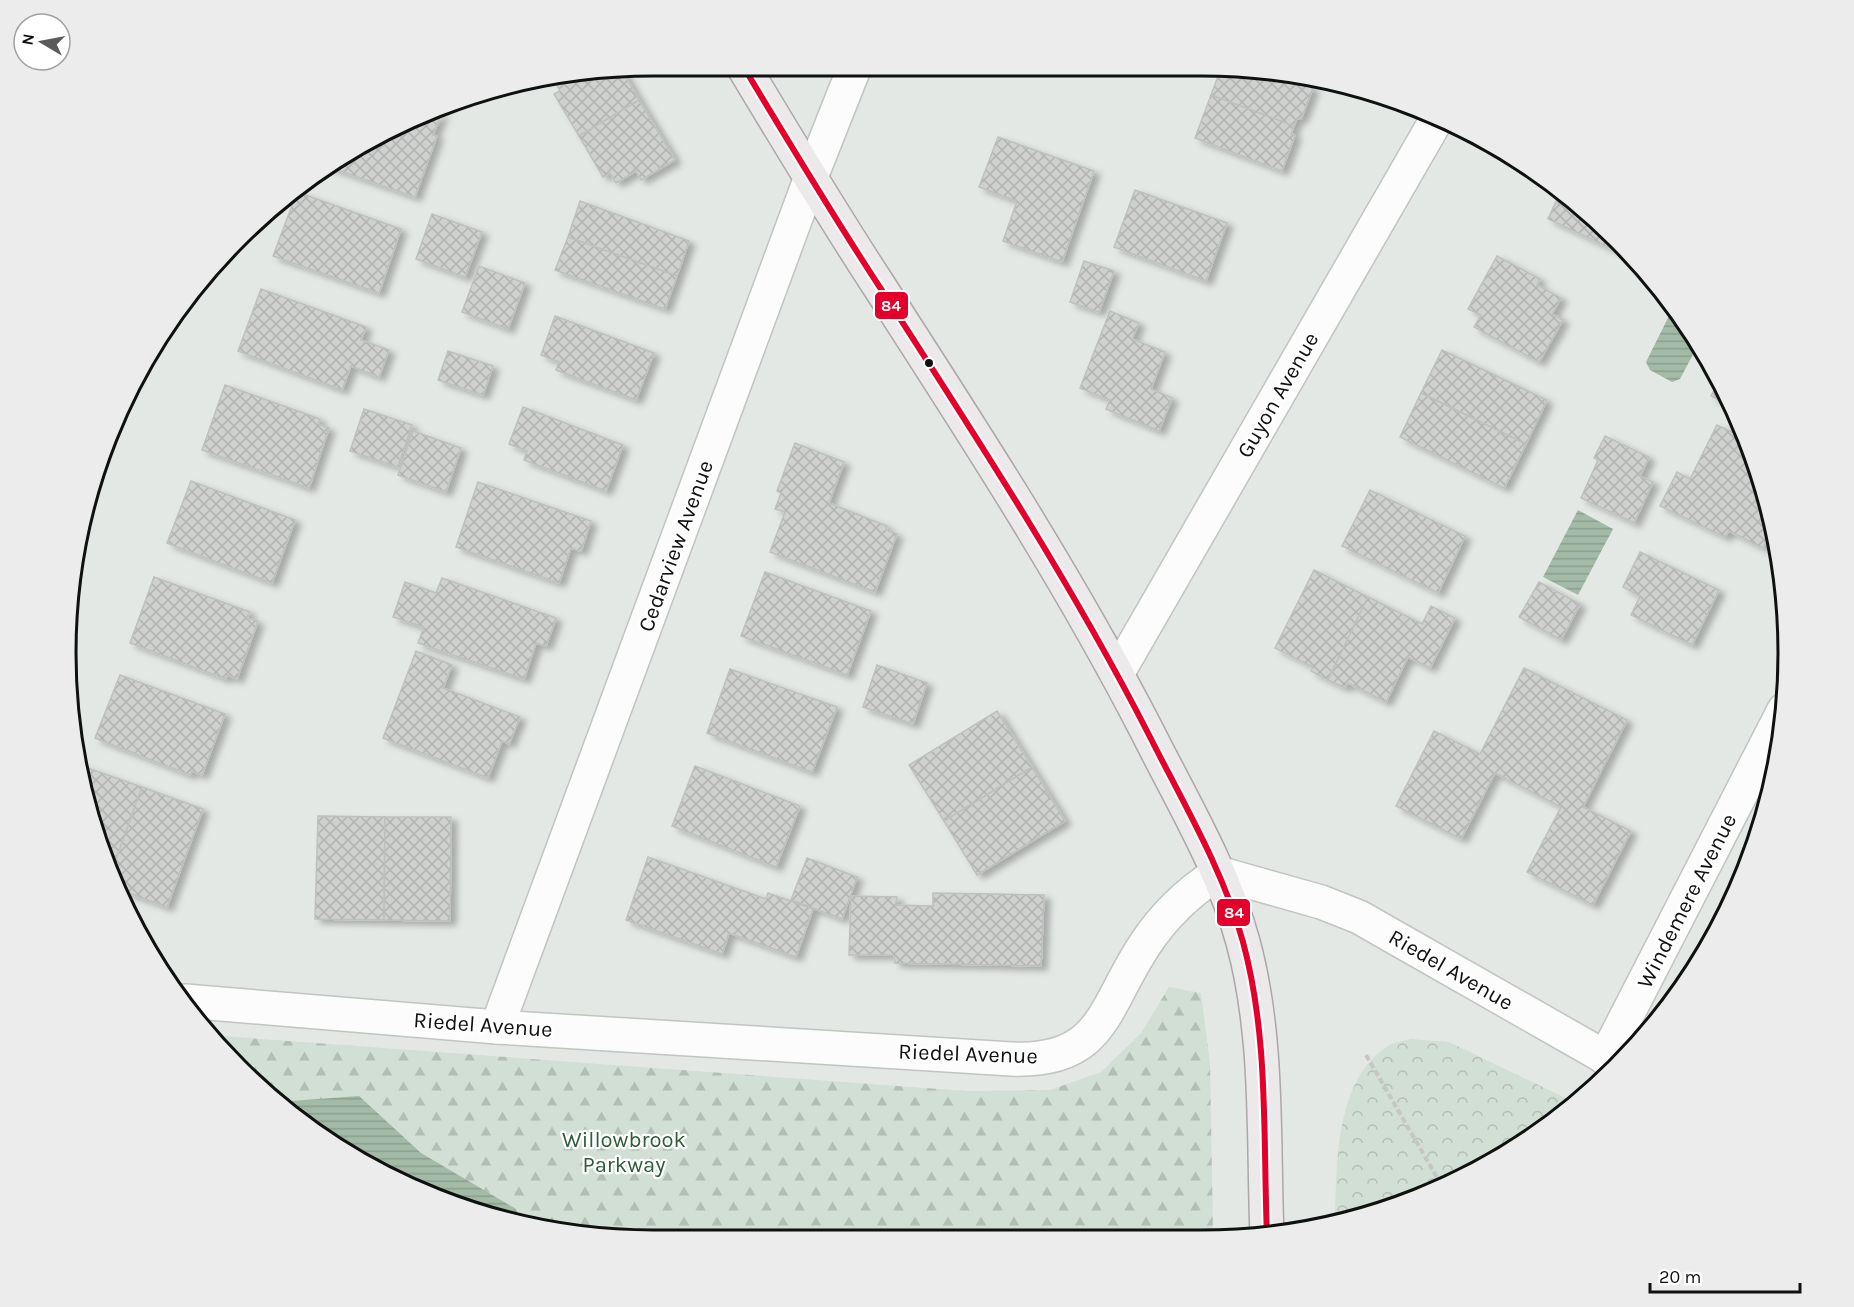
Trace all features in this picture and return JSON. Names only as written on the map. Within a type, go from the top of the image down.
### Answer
[{"type":"main road","points":[[748,76],[989,455],[1117,674],[1218,873],[1244,945],[1257,1018],[1267,1227]]},
{"type":"street","name":"Cedarview Avenue","points":[[497,1027],[811,177],[851,76]]},
{"type":"street","name":"Guyon Avenue","points":[[1117,674],[1433,126]]},
{"type":"street","name":"Windemere Avenue","points":[[1612,1058],[1772,734]]},
{"type":"street","name":"Riedel Avenue","points":[[194,1002],[497,1027],[1011,1059],[1049,1058],[1066,1053],[1092,1035],[1101,1024],[1132,966],[1160,924],[1179,902],[1218,873],[1341,909],[1610,1061]]},
{"type":"path","points":[[1366,1056],[1438,1179]]},
{"type":"green space","name":"Willowbrook Parkway","points":[[1169,987],[1201,993],[1210,1063],[1213,1230],[654,1231],[578,1226],[541,1219],[504,1211],[433,1187],[365,1153],[302,1111],[245,1062],[222,1036],[966,1091],[1050,1090],[1101,1072],[1141,1033]]},
{"type":"green space","points":[[1411,1039],[1449,1042],[1567,1099],[1521,1133],[1456,1171],[1386,1200],[1335,1214],[1339,1148],[1348,1100],[1358,1079],[1371,1061],[1388,1046]]},
{"type":"shaded area","points":[[1669,317],[1693,354],[1680,379],[1672,382],[1650,370],[1646,362]]},
{"type":"shaded area","points":[[1578,510],[1613,529],[1578,595],[1543,577]]},
{"type":"shaded area","points":[[359,1096],[421,1153],[516,1209],[518,1214],[468,1200],[398,1171],[333,1133],[290,1101]]},
{"type":"building","points":[[626,77],[639,100],[579,136],[554,94],[560,91],[557,85]]},
{"type":"building","points":[[1218,77],[1276,81],[1313,88],[1301,119],[1297,118],[1294,126],[1211,95]]},
{"type":"building","points":[[1211,95],[1294,126],[1291,134],[1295,135],[1282,171],[1195,138]]},
{"type":"building","points":[[639,100],[675,160],[641,180],[636,171],[616,183],[610,173],[603,177],[579,136]]},
{"type":"building","points":[[440,117],[433,135],[437,136],[415,197],[339,170],[398,136]]},
{"type":"building","points":[[998,137],[1094,171],[1062,262],[1003,241],[1017,201],[979,187]]},
{"type":"building","points":[[1135,190],[1227,223],[1206,281],[1114,247]]},
{"type":"building","points":[[304,195],[401,229],[379,293],[273,256],[293,204]]},
{"type":"building","points":[[1557,200],[1612,249],[1548,219]]},
{"type":"building","points":[[580,201],[689,241],[677,276],[568,237]]},
{"type":"building","points":[[432,214],[482,232],[465,277],[416,259]]},
{"type":"building","points":[[568,237],[677,276],[665,309],[555,270]]},
{"type":"building","points":[[1497,256],[1540,279],[1537,285],[1561,298],[1552,314],[1563,320],[1539,362],[1474,327],[1481,315],[1468,309]]},
{"type":"building","points":[[1084,261],[1114,271],[1099,312],[1070,302]]},
{"type":"building","points":[[479,266],[525,283],[508,329],[462,312]]},
{"type":"building","points":[[261,289],[366,327],[361,340],[389,350],[379,377],[351,366],[342,390],[238,351]]},
{"type":"building","points":[[1110,311],[1139,323],[1132,339],[1165,352],[1151,389],[1172,398],[1159,431],[1106,409],[1110,400],[1080,388]]},
{"type":"building","points":[[555,316],[654,353],[636,400],[556,370],[559,362],[541,355]]},
{"type":"building","points":[[1442,350],[1547,400],[1526,444],[1421,393]]},
{"type":"building","points":[[448,351],[493,366],[483,395],[438,380]]},
{"type":"building","points":[[225,385],[320,419],[318,424],[329,428],[309,488],[202,450]]},
{"type":"building","points":[[1714,391],[1719,400],[1711,396]]},
{"type":"building","points":[[1421,393],[1526,444],[1504,488],[1400,437]]},
{"type":"building","points":[[523,407],[623,445],[606,491],[524,460],[527,451],[509,444]]},
{"type":"building","points":[[364,409],[412,425],[398,467],[350,451]]},
{"type":"building","points":[[1717,425],[1734,433],[1758,504],[1766,541],[1763,548],[1729,531],[1725,537],[1660,506],[1677,472],[1690,479]]},
{"type":"building","points":[[413,431],[461,448],[446,492],[398,475]]},
{"type":"building","points":[[1605,436],[1649,457],[1640,476],[1653,482],[1634,523],[1581,498],[1598,460],[1594,458]]},
{"type":"building","points":[[795,443],[844,462],[829,503],[887,526],[886,530],[897,534],[875,592],[770,552],[785,512],[775,509],[781,493],[777,491]]},
{"type":"building","points":[[191,481],[295,520],[272,583],[167,543]]},
{"type":"building","points":[[478,482],[591,521],[581,551],[571,548],[559,583],[456,547]]},
{"type":"building","points":[[1370,490],[1465,536],[1438,593],[1342,546]]},
{"type":"building","points":[[1640,552],[1719,590],[1692,645],[1631,615],[1640,596],[1623,587]]},
{"type":"building","points":[[1314,570],[1368,597],[1328,680],[1311,671],[1313,667],[1275,648]]},
{"type":"building","points":[[765,572],[871,611],[847,675],[741,636]]},
{"type":"building","points":[[154,577],[250,612],[247,618],[258,621],[237,679],[227,675],[226,679],[130,643]]},
{"type":"building","points":[[442,578],[556,618],[546,646],[536,643],[524,679],[418,643],[424,627],[393,617],[405,582],[436,593]]},
{"type":"building","points":[[1539,582],[1580,604],[1561,640],[1519,617]]},
{"type":"building","points":[[1368,597],[1422,624],[1431,606],[1455,618],[1430,668],[1408,657],[1386,702],[1348,683],[1345,688],[1328,680]]},
{"type":"building","points":[[416,651],[452,665],[443,688],[520,717],[509,744],[502,741],[488,778],[383,738]]},
{"type":"building","points":[[877,665],[927,683],[913,724],[863,707]]},
{"type":"building","points":[[1524,668],[1627,720],[1583,807],[1631,831],[1593,905],[1527,872],[1561,807],[1495,773],[1461,839],[1396,806],[1434,731],[1480,754]]},
{"type":"building","points":[[730,669],[837,707],[812,772],[707,733]]},
{"type":"building","points":[[120,675],[225,714],[202,775],[192,771],[190,775],[95,738]]},
{"type":"building","points":[[997,711],[1032,767],[944,821],[909,765]]},
{"type":"building","points":[[695,766],[800,806],[776,867],[672,826]]},
{"type":"building","points":[[1032,767],[1065,821],[977,875],[944,821]]},
{"type":"building","points":[[88,768],[142,787],[115,861],[96,803]]},
{"type":"building","points":[[142,787],[203,809],[167,907],[129,893],[115,861]]},
{"type":"building","points":[[318,816],[385,817],[384,920],[315,919]]},
{"type":"building","points":[[385,817],[451,817],[450,921],[384,920]]},
{"type":"building","points":[[648,857],[766,899],[768,893],[813,909],[796,957],[729,933],[722,954],[626,920]]},
{"type":"building","points":[[807,858],[857,877],[842,919],[791,900]]},
{"type":"building","points":[[933,893],[1044,895],[1041,966],[895,963],[894,955],[849,955],[851,896],[897,897],[896,905],[933,906]]},
{"type":"transit line","name":"84","points":[[749,76],[828,206],[1054,563],[1118,676],[1213,862],[1235,915],[1243,942],[1257,1014],[1263,1088],[1267,1227]]}]
